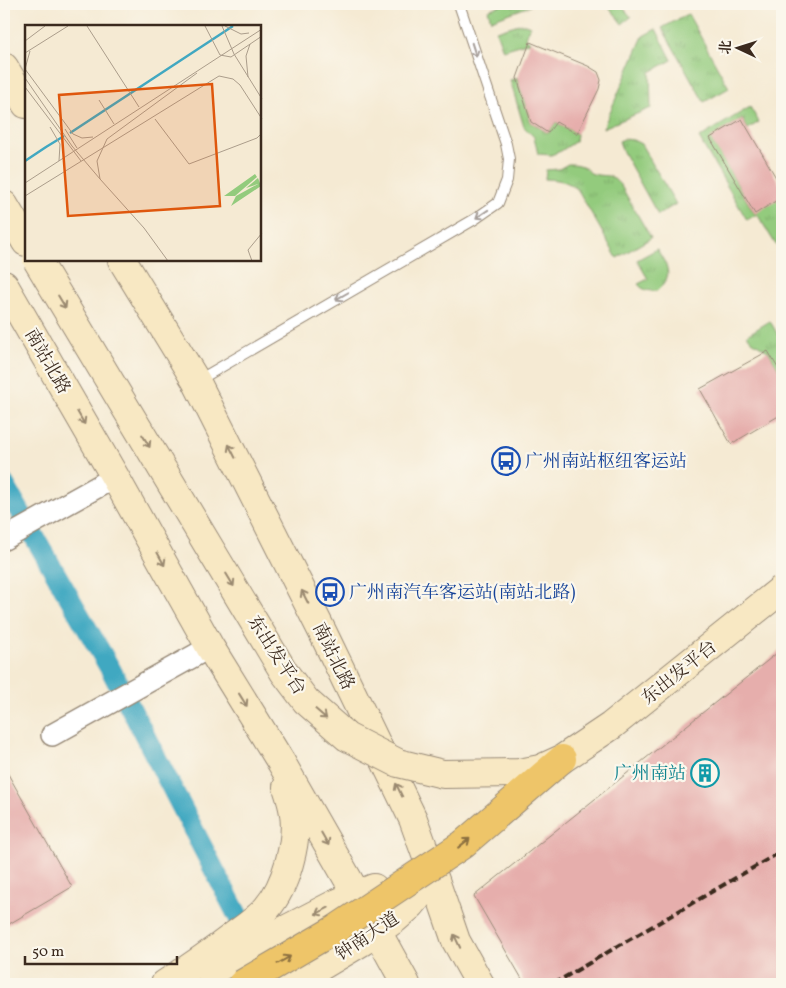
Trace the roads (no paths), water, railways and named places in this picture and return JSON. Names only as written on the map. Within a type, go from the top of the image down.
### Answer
[{"type":"highway","points":[[242,984],[336,930],[462,845],[562,760]]},
{"type":"street","points":[[4,67],[25,102]]},
{"type":"street","points":[[4,205],[25,240]]},
{"type":"street","name":"东出发平台","points":[[38,261],[284,672],[306,701],[347,737],[398,763],[443,774],[519,773],[562,760],[611,726],[782,588]]},
{"type":"street","name":"南站北路","points":[[123,261],[196,381],[322,631],[413,819],[456,941],[480,984]]},
{"type":"street","name":"南站北路","points":[[4,285],[115,477],[210,647],[281,762],[406,984]]},
{"type":"street","points":[[4,539],[115,477]]},
{"type":"street","points":[[52,735],[210,647]]},
{"type":"street","points":[[187,984],[268,907],[278,892],[290,860],[295,837],[294,814],[281,762]]},
{"type":"street","points":[[165,984],[283,931],[335,904],[379,886],[434,877]]},
{"type":"street","name":"钟南大道","points":[[300,979],[395,919],[411,906],[434,877]]},
{"type":"lane","points":[[196,381],[475,219],[498,203],[507,180],[509,159],[506,144],[459,4]]},
{"type":"waterway","points":[[4,484],[111,670],[273,984]]},
{"type":"railway","points":[[553,984],[782,851]]},
{"type":"place","name":"广州南站枢纽客运站","points":[[506,461]]},
{"type":"place","name":"广州南汽车客运站(南站北路)","points":[[330,592]]},
{"type":"place","name":"广州南站","points":[[705,773]]}]
